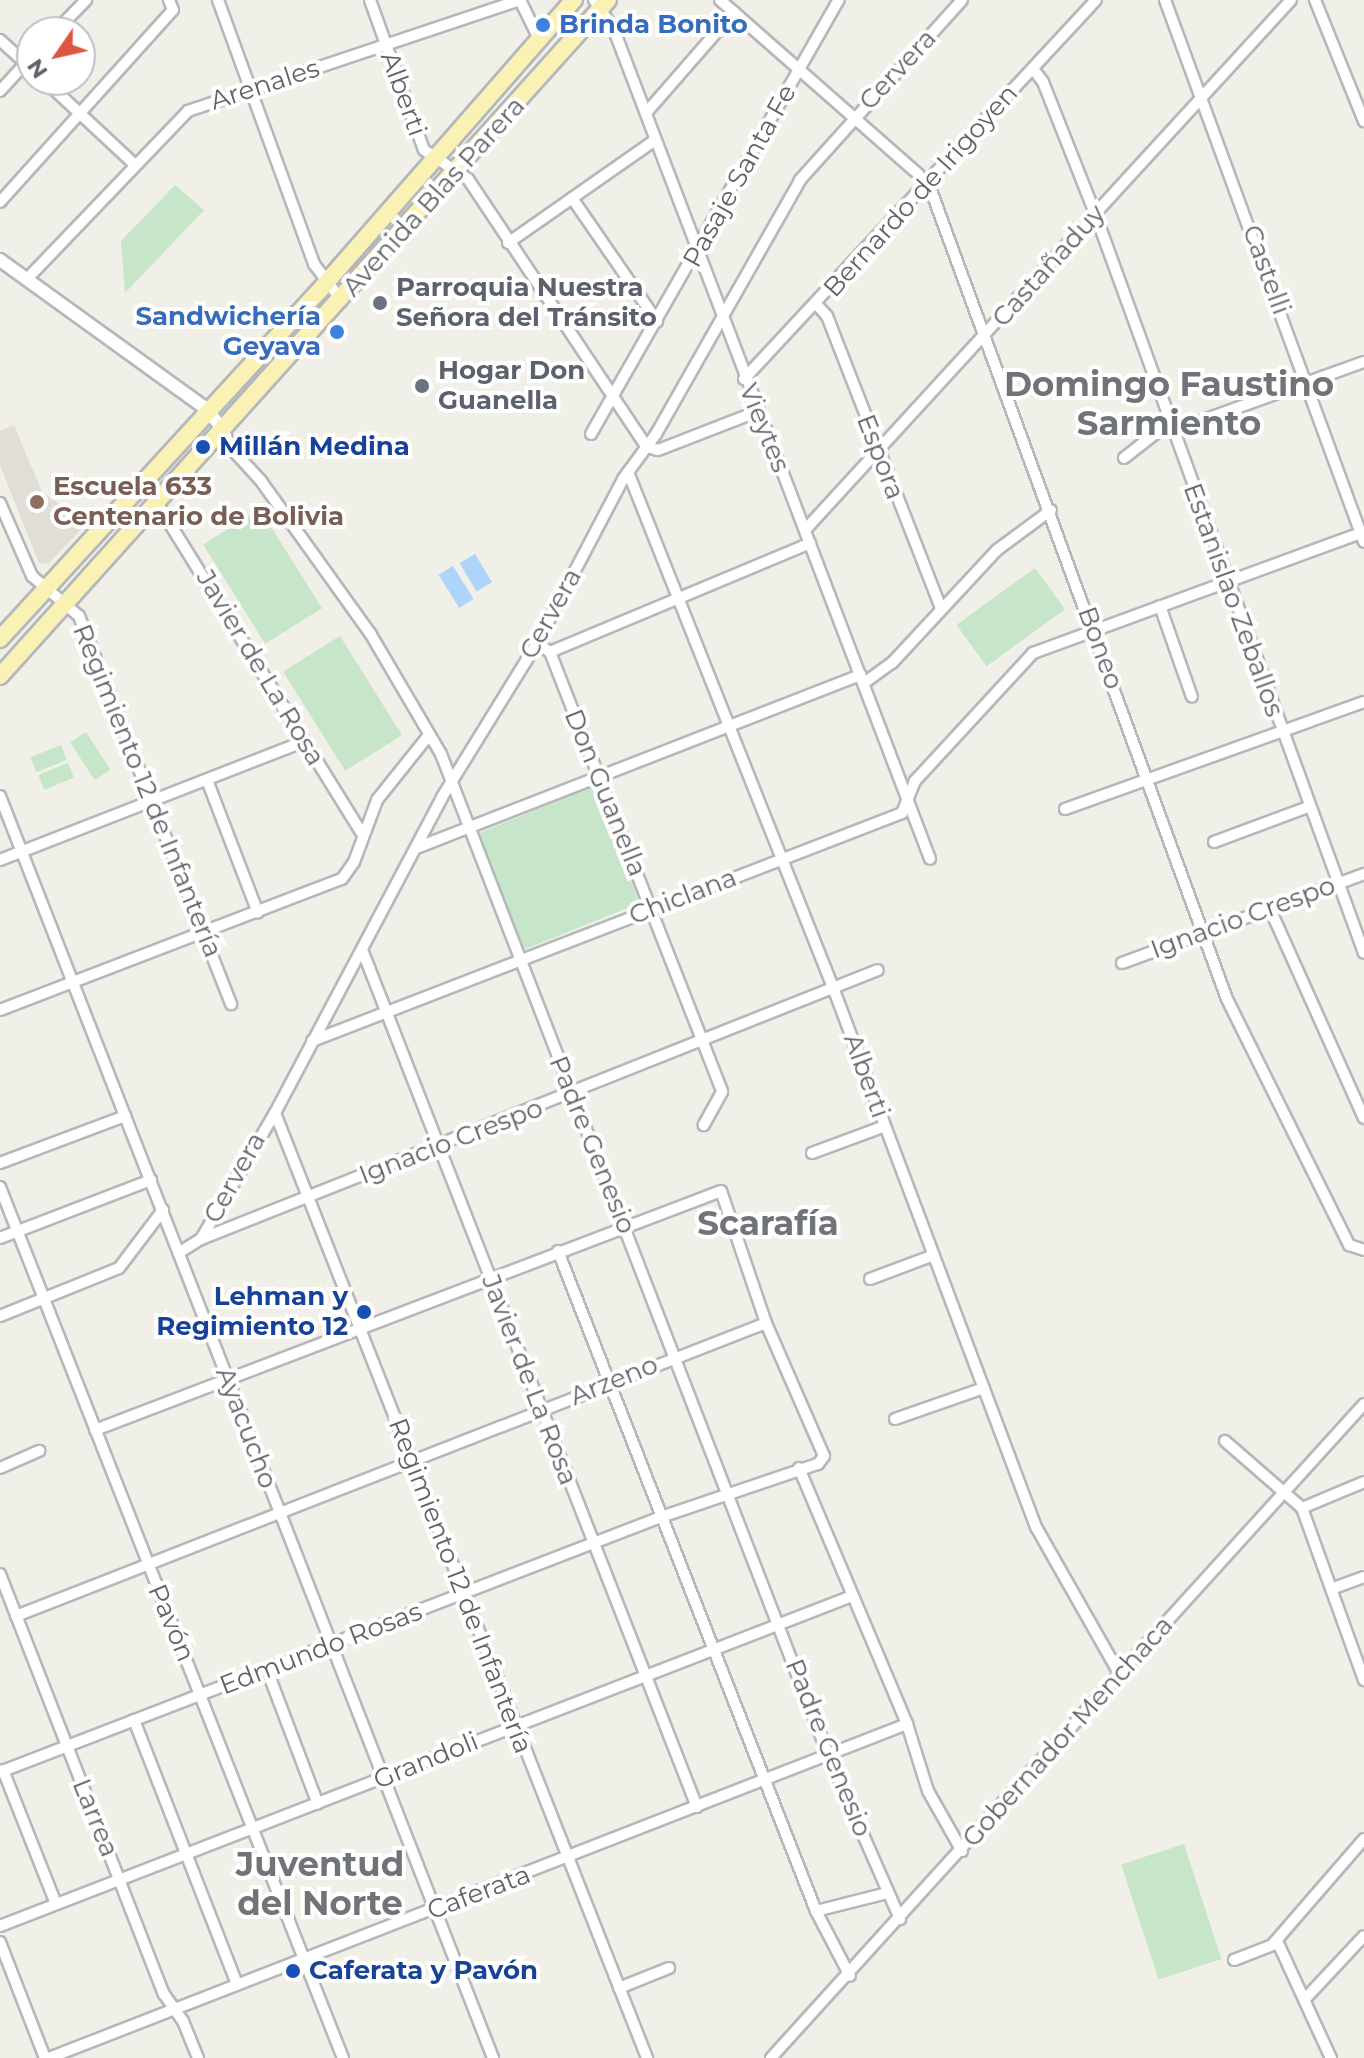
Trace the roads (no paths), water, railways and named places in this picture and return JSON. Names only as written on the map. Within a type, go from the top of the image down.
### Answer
[{"type":"main road","name":"Avenida Blas Parera","points":[[0,639],[325,284],[574,0]]},
{"type":"main road","name":"Avenida Blas Parera","points":[[0,676],[342,301],[601,3]]},
{"type":"street","points":[[70,16],[86,0]]},
{"type":"street","points":[[218,0],[325,284],[342,301]]},
{"type":"street","name":"Alberti","points":[[370,0],[424,150],[435,160],[458,170]]},
{"type":"street","points":[[520,0],[540,41]]},
{"type":"street","name":"Arenales","points":[[26,280],[188,111],[520,0]]},
{"type":"street","points":[[720,0],[800,71]]},
{"type":"street","name":"Pasaje Santa Fe","points":[[591,434],[697,255],[839,0]]},
{"type":"street","name":"Cervera","points":[[180,1252],[201,1239],[275,1113],[450,784],[537,643],[628,472],[647,447],[800,180],[962,0]]},
{"type":"street","name":"Bernardo de Irigoyen","points":[[744,379],[817,305],[1096,0]]},
{"type":"street","name":"Castelli","points":[[1165,0],[1363,536]]},
{"type":"street","name":"Castañaduy","points":[[805,530],[1291,0]]},
{"type":"street","points":[[1315,0],[1364,121]]},
{"type":"street","name":"Vieytes","points":[[601,3],[646,113],[756,412],[805,530],[930,859]]},
{"type":"street","points":[[0,202],[171,5]]},
{"type":"street","points":[[646,113],[734,12]]},
{"type":"street","name":"Estanislao Zeballos","points":[[1033,69],[1043,82],[1096,216],[1280,733],[1364,953]]},
{"type":"street","name":"Boneo","points":[[800,71],[927,184],[987,334],[1202,933],[1250,1053],[1351,1248],[1364,1250]]},
{"type":"street","points":[[0,91],[16,76]]},
{"type":"street","points":[[61,96],[134,164]]},
{"type":"street","points":[[508,243],[655,140]]},
{"type":"street","points":[[458,170],[647,447],[658,450],[756,412]]},
{"type":"street","points":[[572,198],[657,321]]},
{"type":"street","name":"Padre Genesio","points":[[0,260],[209,412],[224,430],[230,447],[261,481],[370,633],[429,735],[469,829],[829,1757],[900,1919]]},
{"type":"street","name":"Espora","points":[[817,305],[827,316],[941,609]]},
{"type":"street","points":[[1124,458],[1172,426],[1364,362]]},
{"type":"street","name":"Alberti","points":[[628,472],[681,597],[834,990],[1051,1559],[1119,1673]]},
{"type":"street","name":"Regimiento 12 de Infantería","points":[[0,503],[26,567],[79,616],[231,1004]]},
{"type":"street","name":"Javier de La Rosa","points":[[157,503],[362,833]]},
{"type":"street","points":[[419,847],[862,679],[892,663],[997,550],[1051,510]]},
{"type":"street","name":"Chiclana","points":[[312,1041],[388,1015],[902,813],[915,781],[1000,684],[1033,653],[1093,629],[1363,536]]},
{"type":"street","points":[[537,643],[550,652],[567,641],[810,543]]},
{"type":"street","points":[[1160,606],[1192,697]]},
{"type":"street","points":[[546,627],[567,641]]},
{"type":"street","name":"Don Guanella","points":[[550,652],[705,1042],[722,1097],[704,1125]]},
{"type":"street","points":[[1065,809],[1364,702]]},
{"type":"street","points":[[0,1010],[342,879],[354,862],[362,833],[377,800],[429,735]]},
{"type":"street","points":[[0,860],[305,741]]},
{"type":"street","points":[[207,780],[258,913]]},
{"type":"street","name":"Ayacucho","points":[[0,796],[493,2058]]},
{"type":"street","points":[[1214,842],[1308,807]]},
{"type":"street","name":"Ignacio Crespo","points":[[1122,963],[1364,874]]},
{"type":"street","points":[[1270,909],[1364,1118]]},
{"type":"street","name":"Javier de La Rosa","points":[[363,952],[697,1807]]},
{"type":"street","name":"Ignacio Crespo","points":[[201,1239],[572,1095],[878,970]]},
{"type":"street","name":"Regimiento 12 de Infantería","points":[[275,1113],[647,2058]]},
{"type":"street","points":[[0,1163],[125,1116]]},
{"type":"street","points":[[812,1153],[885,1126]]},
{"type":"street","points":[[0,1238],[151,1180]]},
{"type":"street","name":"Pavón","points":[[0,1187],[146,1565],[201,1696],[343,2058]]},
{"type":"street","points":[[95,1430],[358,1327],[721,1191],[766,1323]]},
{"type":"street","points":[[0,1316],[119,1268],[163,1210]]},
{"type":"street","points":[[558,1251],[816,1911],[850,1976]]},
{"type":"street","points":[[870,1279],[934,1255]]},
{"type":"street","name":"Arzeno","points":[[16,1616],[766,1323]]},
{"type":"street","name":"Edmundo Rosas","points":[[2,1771],[661,1517],[823,1460],[766,1323]]},
{"type":"street","points":[[895,1419],[984,1388]]},
{"type":"street","name":"Gobernador Menchaca","points":[[771,2058],[850,1976],[1119,1673],[1364,1404]]},
{"type":"street","points":[[1225,1441],[1302,1508],[1364,1680]]},
{"type":"street","points":[[0,1468],[39,1451]]},
{"type":"street","points":[[799,1468],[907,1724],[928,1791],[962,1851]]},
{"type":"street","points":[[1302,1508],[1364,1482]]},
{"type":"street","name":"Larrea","points":[[0,1574],[119,1880],[198,2058]]},
{"type":"street","points":[[1331,1589],[1364,1577]]},
{"type":"street","name":"Grandoli","points":[[0,1926],[778,1622],[852,1596]]},
{"type":"street","points":[[267,1670],[318,1804]]},
{"type":"street","points":[[134,1720],[237,1984]]},
{"type":"street","name":"Caferata","points":[[47,2058],[568,1859],[907,1724]]},
{"type":"street","points":[[2,1771],[56,1904]]},
{"type":"street","points":[[1234,1960],[1273,1944],[1364,1839]]},
{"type":"street","points":[[816,1911],[887,1893]]},
{"type":"street","points":[[1305,1999],[1364,1936]]},
{"type":"street","points":[[0,1942],[47,2058]]},
{"type":"street","points":[[1273,1944],[1285,1952],[1331,2058]]},
{"type":"street","points":[[619,1988],[669,1968]]},
{"type":"water","points":[[475,554],[492,582],[477,592],[460,563]]},
{"type":"water","points":[[453,566],[474,599],[459,608],[439,575]]},
{"type":"place","name":"Brinda Bonito","points":[[543,25]]},
{"type":"place","name":"Parroquia Nuestra Señora del Tránsito","points":[[380,303]]},
{"type":"place","name":"Sandwichería Geyava","points":[[337,332]]},
{"type":"place","name":"Hogar Don Guanella","points":[[422,386]]},
{"type":"place","name":"Millán Medina","points":[[203,447]]},
{"type":"place","name":"Escuela 633 Centenario de Bolivia","points":[[37,502]]},
{"type":"place","name":"Lehman y Regimiento 12","points":[[364,1312]]},
{"type":"place","name":"Caferata y Pavón","points":[[293,1971]]},
{"type":"district","name":"Domingo Faustino Sarmiento","points":[[1169,404]]},
{"type":"district","name":"Scarafía","points":[[768,1224]]},
{"type":"district","name":"Juventud del Norte","points":[[320,1884]]}]
